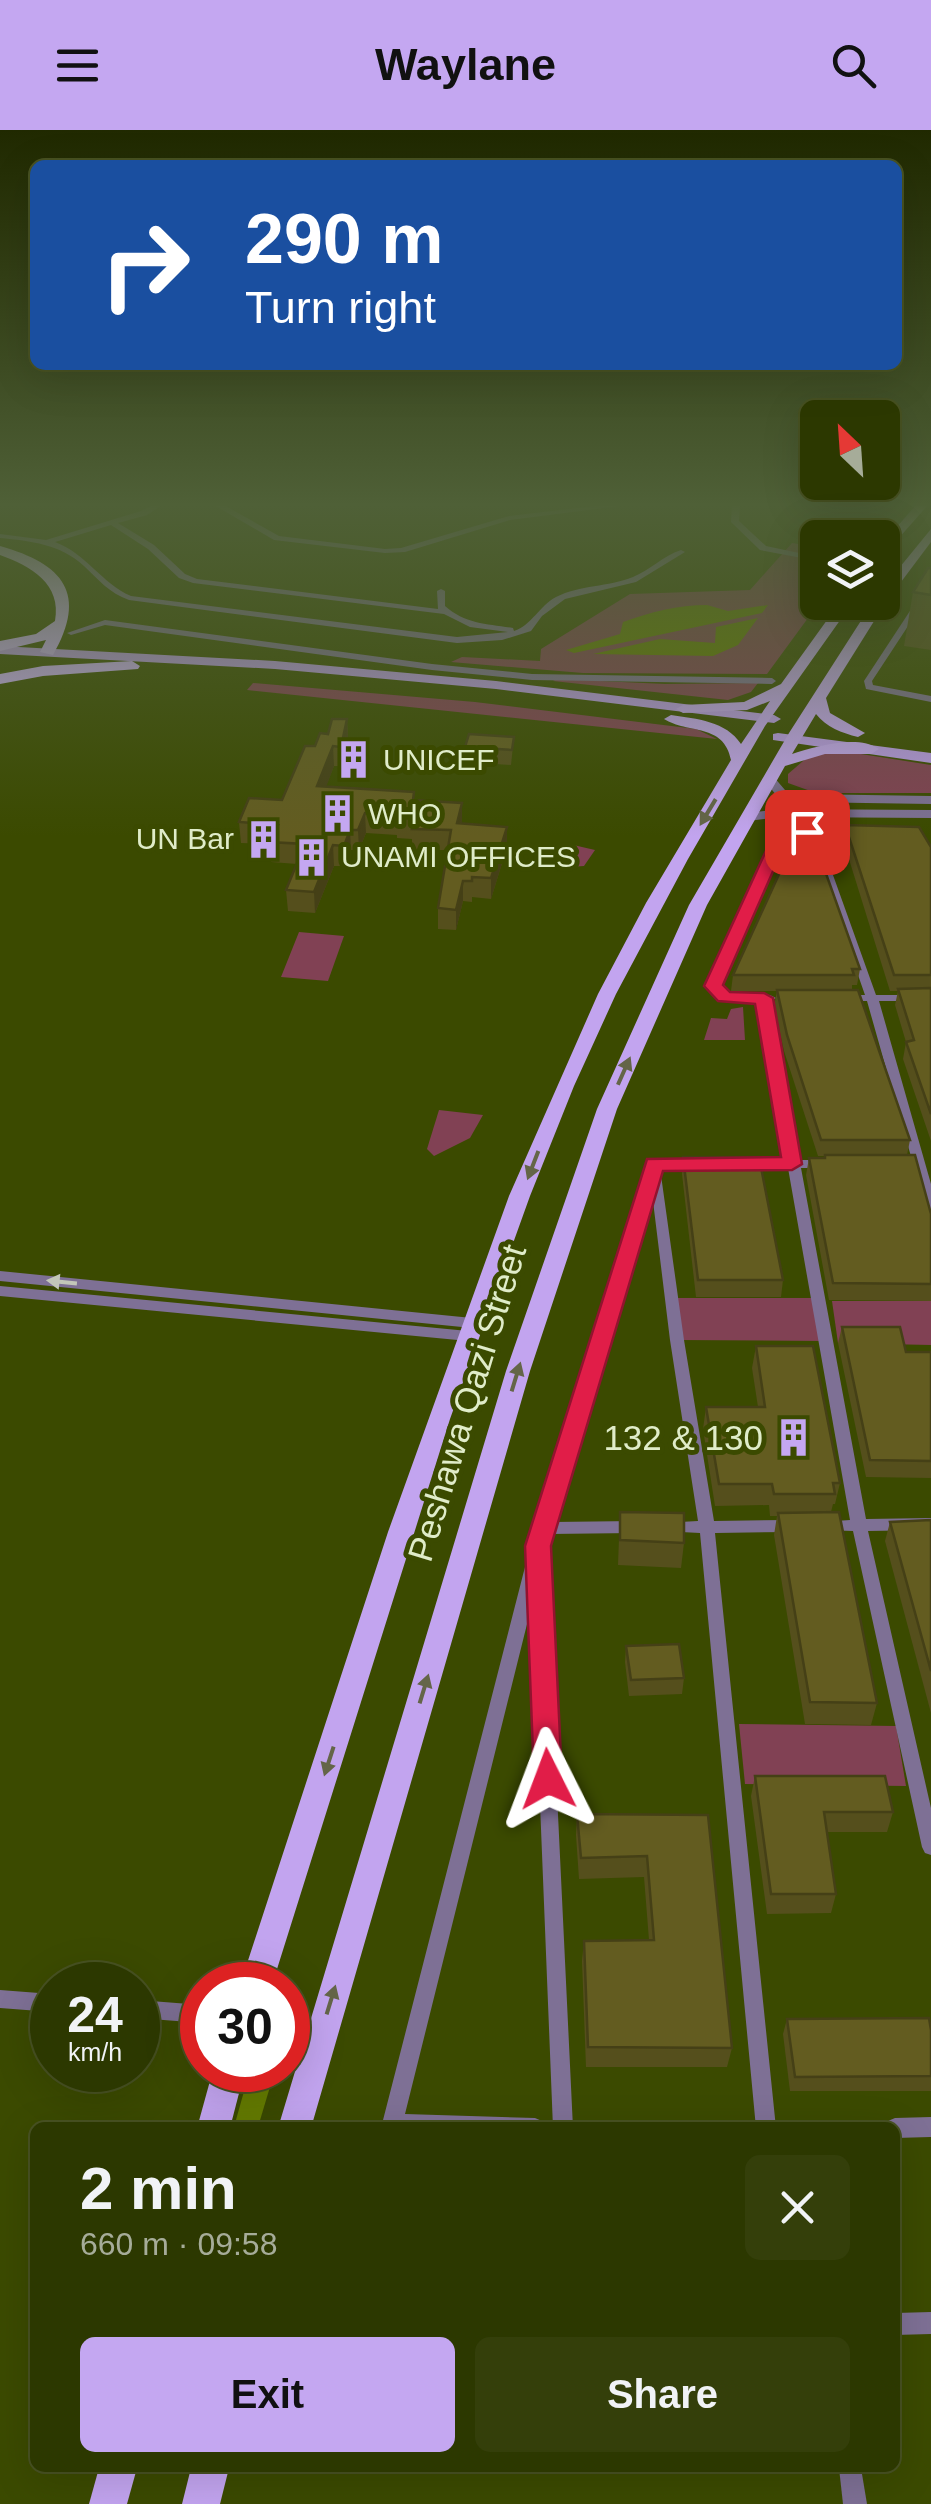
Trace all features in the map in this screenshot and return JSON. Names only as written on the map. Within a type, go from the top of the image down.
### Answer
[{"type":"highway","points":[[45,657],[66,629],[65,616]]},
{"type":"highway","name":"Peshawa Qazi Street","points":[[296,2122],[518,1370],[607,1109],[698,905],[774,771],[778,728],[791,683],[835,620]]},
{"type":"highway","name":"Peshawa Qazi Street","points":[[264,1962],[470,1330],[565,1084],[652,904],[738,761],[819,696],[868,620]]},
{"type":"highway","points":[[0,648],[66,629]]},
{"type":"highway","points":[[0,679],[43,671],[132,666]]},
{"type":"highway","points":[[677,714],[747,706],[791,683]]},
{"type":"highway","points":[[819,696],[819,707],[826,718],[846,736]]},
{"type":"highway","points":[[677,714],[724,733],[737,747],[738,761]]},
{"type":"highway","points":[[774,771],[824,749],[870,749]]},
{"type":"highway","points":[[215,2122],[224,2092]]},
{"type":"highway","points":[[108,2504],[117,2472]]},
{"type":"highway","points":[[201,2504],[209,2472]]},
{"type":"main road","points":[[0,648],[132,666],[677,714]]},
{"type":"main road","points":[[0,660],[45,657],[275,665],[496,684],[677,714],[931,745]]},
{"type":"main road","points":[[846,736],[870,749],[931,758]]},
{"type":"street","points":[[258,616],[457,640],[502,637],[528,629],[536,616]]},
{"type":"street","points":[[452,616],[464,624],[520,631]]},
{"type":"street","points":[[909,616],[868,681],[869,687],[931,699]]},
{"type":"street","points":[[66,629],[105,622],[432,667],[532,676],[772,681]]},
{"type":"street","points":[[774,771],[778,791],[793,798],[931,800]]},
{"type":"street","points":[[842,812],[836,810],[836,804],[865,800]]},
{"type":"street","points":[[748,817],[842,812],[931,814]]},
{"type":"street","points":[[782,998],[725,997],[714,990],[714,982],[778,842],[792,834],[813,832],[868,834]]},
{"type":"street","points":[[813,832],[925,1164],[931,1206]]},
{"type":"street","points":[[764,998],[859,1525],[931,1848]]},
{"type":"street","points":[[836,998],[931,998]]},
{"type":"street","points":[[654,1164],[713,1164]]},
{"type":"street","points":[[654,1164],[707,1526],[765,2122]]},
{"type":"street","points":[[393,2122],[540,1537],[654,1164]]},
{"type":"street","points":[[733,1164],[846,1164]]},
{"type":"street","points":[[901,1164],[925,1164]]},
{"type":"street","points":[[0,1276],[470,1330]]},
{"type":"street","points":[[0,1291],[470,1330]]},
{"type":"street","points":[[540,1537],[707,1526],[931,1524]]},
{"type":"street","points":[[540,1537],[563,2122]]},
{"type":"street","points":[[0,1998],[30,2000]]},
{"type":"street","points":[[900,2128],[931,2127]]},
{"type":"street","points":[[900,2324],[931,2324]]},
{"type":"street","points":[[851,2472],[855,2504]]},
{"type":"shaded area","points":[[595,616],[800,616],[800,620],[807,620],[767,674],[583,673],[451,662],[462,657],[540,661],[541,649]]},
{"type":"shaded area","points":[[749,616],[574,653],[566,650],[620,634],[623,622],[633,618]]},
{"type":"shaded area","points":[[758,618],[738,645],[713,656],[593,654],[660,639],[715,643],[716,627]]},
{"type":"shaded area","points":[[553,681],[758,683],[751,692],[728,700]]},
{"type":"shaded area","points":[[253,683],[475,702],[696,729],[717,739],[247,690]]},
{"type":"shaded area","points":[[848,752],[931,765],[931,793],[816,793],[788,783],[788,774],[810,755]]},
{"type":"shaded area","points":[[569,844],[595,850],[584,866],[527,870]]},
{"type":"shaded area","points":[[299,932],[344,936],[328,981],[281,977]]},
{"type":"shaded area","points":[[743,1007],[745,1040],[704,1040],[711,1018],[727,1019],[731,1009]]},
{"type":"shaded area","points":[[439,1110],[483,1115],[470,1138],[434,1156],[427,1149]]},
{"type":"shaded area","points":[[672,1298],[815,1298],[823,1341],[677,1340]]},
{"type":"shaded area","points":[[832,1301],[931,1301],[931,1345],[838,1343]]},
{"type":"shaded area","points":[[739,1724],[896,1726],[906,1786],[745,1784]]},
{"type":"shaded area","points":[[244,2092],[268,2092],[259,2122],[235,2122]]},
{"type":"building","points":[[332,719],[347,719],[341,747],[333,746],[317,786],[414,792],[413,800],[462,803],[457,823],[507,827],[491,878],[472,877],[472,881],[463,881],[456,910],[438,908],[451,830],[412,829],[415,819],[365,813],[358,830],[350,830],[344,846],[333,845],[314,892],[286,890],[305,844],[269,842],[278,825],[239,822],[249,798],[282,800],[305,746],[315,746],[320,733],[328,734]]},
{"type":"building","points":[[469,734],[514,737],[512,750],[465,747]]},
{"type":"building","points":[[845,825],[919,827],[931,847],[931,975],[894,975]]},
{"type":"building","points":[[796,837],[813,837],[860,969],[852,969],[854,975],[733,975]]},
{"type":"building","points":[[931,988],[931,1114],[906,1042],[914,1040],[898,989]]},
{"type":"building","points":[[777,990],[858,990],[910,1140],[821,1140],[787,1035]]},
{"type":"building","points":[[915,1155],[931,1214],[931,1284],[833,1283],[809,1158]]},
{"type":"building","points":[[683,1157],[759,1157],[783,1280],[698,1280]]},
{"type":"building","points":[[842,1327],[900,1327],[906,1352],[931,1352],[931,1461],[870,1460]]},
{"type":"building","points":[[756,1346],[813,1346],[840,1483],[833,1483],[835,1494],[774,1494],[772,1484],[719,1484],[706,1407],[765,1407]]},
{"type":"building","points":[[620,1512],[684,1513],[684,1543],[620,1540]]},
{"type":"building","points":[[839,1512],[877,1703],[810,1702],[778,1513]]},
{"type":"building","points":[[931,1520],[931,1671],[890,1522]]},
{"type":"building","points":[[679,1644],[684,1678],[631,1680],[626,1646]]},
{"type":"building","points":[[755,1776],[885,1776],[893,1812],[824,1812],[836,1894],[771,1894]]},
{"type":"building","points":[[577,1814],[708,1815],[732,2048],[588,2047],[584,1941],[654,1940],[647,1856],[581,1858]]},
{"type":"building","points":[[929,2018],[931,2076],[795,2077],[787,2019]]},
{"type":"place","name":"UNICEF","points":[[353,760]]},
{"type":"place","name":"WHO","points":[[338,814]]},
{"type":"place","name":"UN Bar","points":[[264,839]]},
{"type":"place","name":"UNAMI OFFICES","points":[[311,857]]},
{"type":"place","name":"132 & 130","points":[[793,1438]]},
{"type":"route","points":[[548,1779],[538,1546],[654,1164],[792,1164],[764,998],[732,999],[718,994],[713,986],[778,842],[786,836],[807,832]]}]
